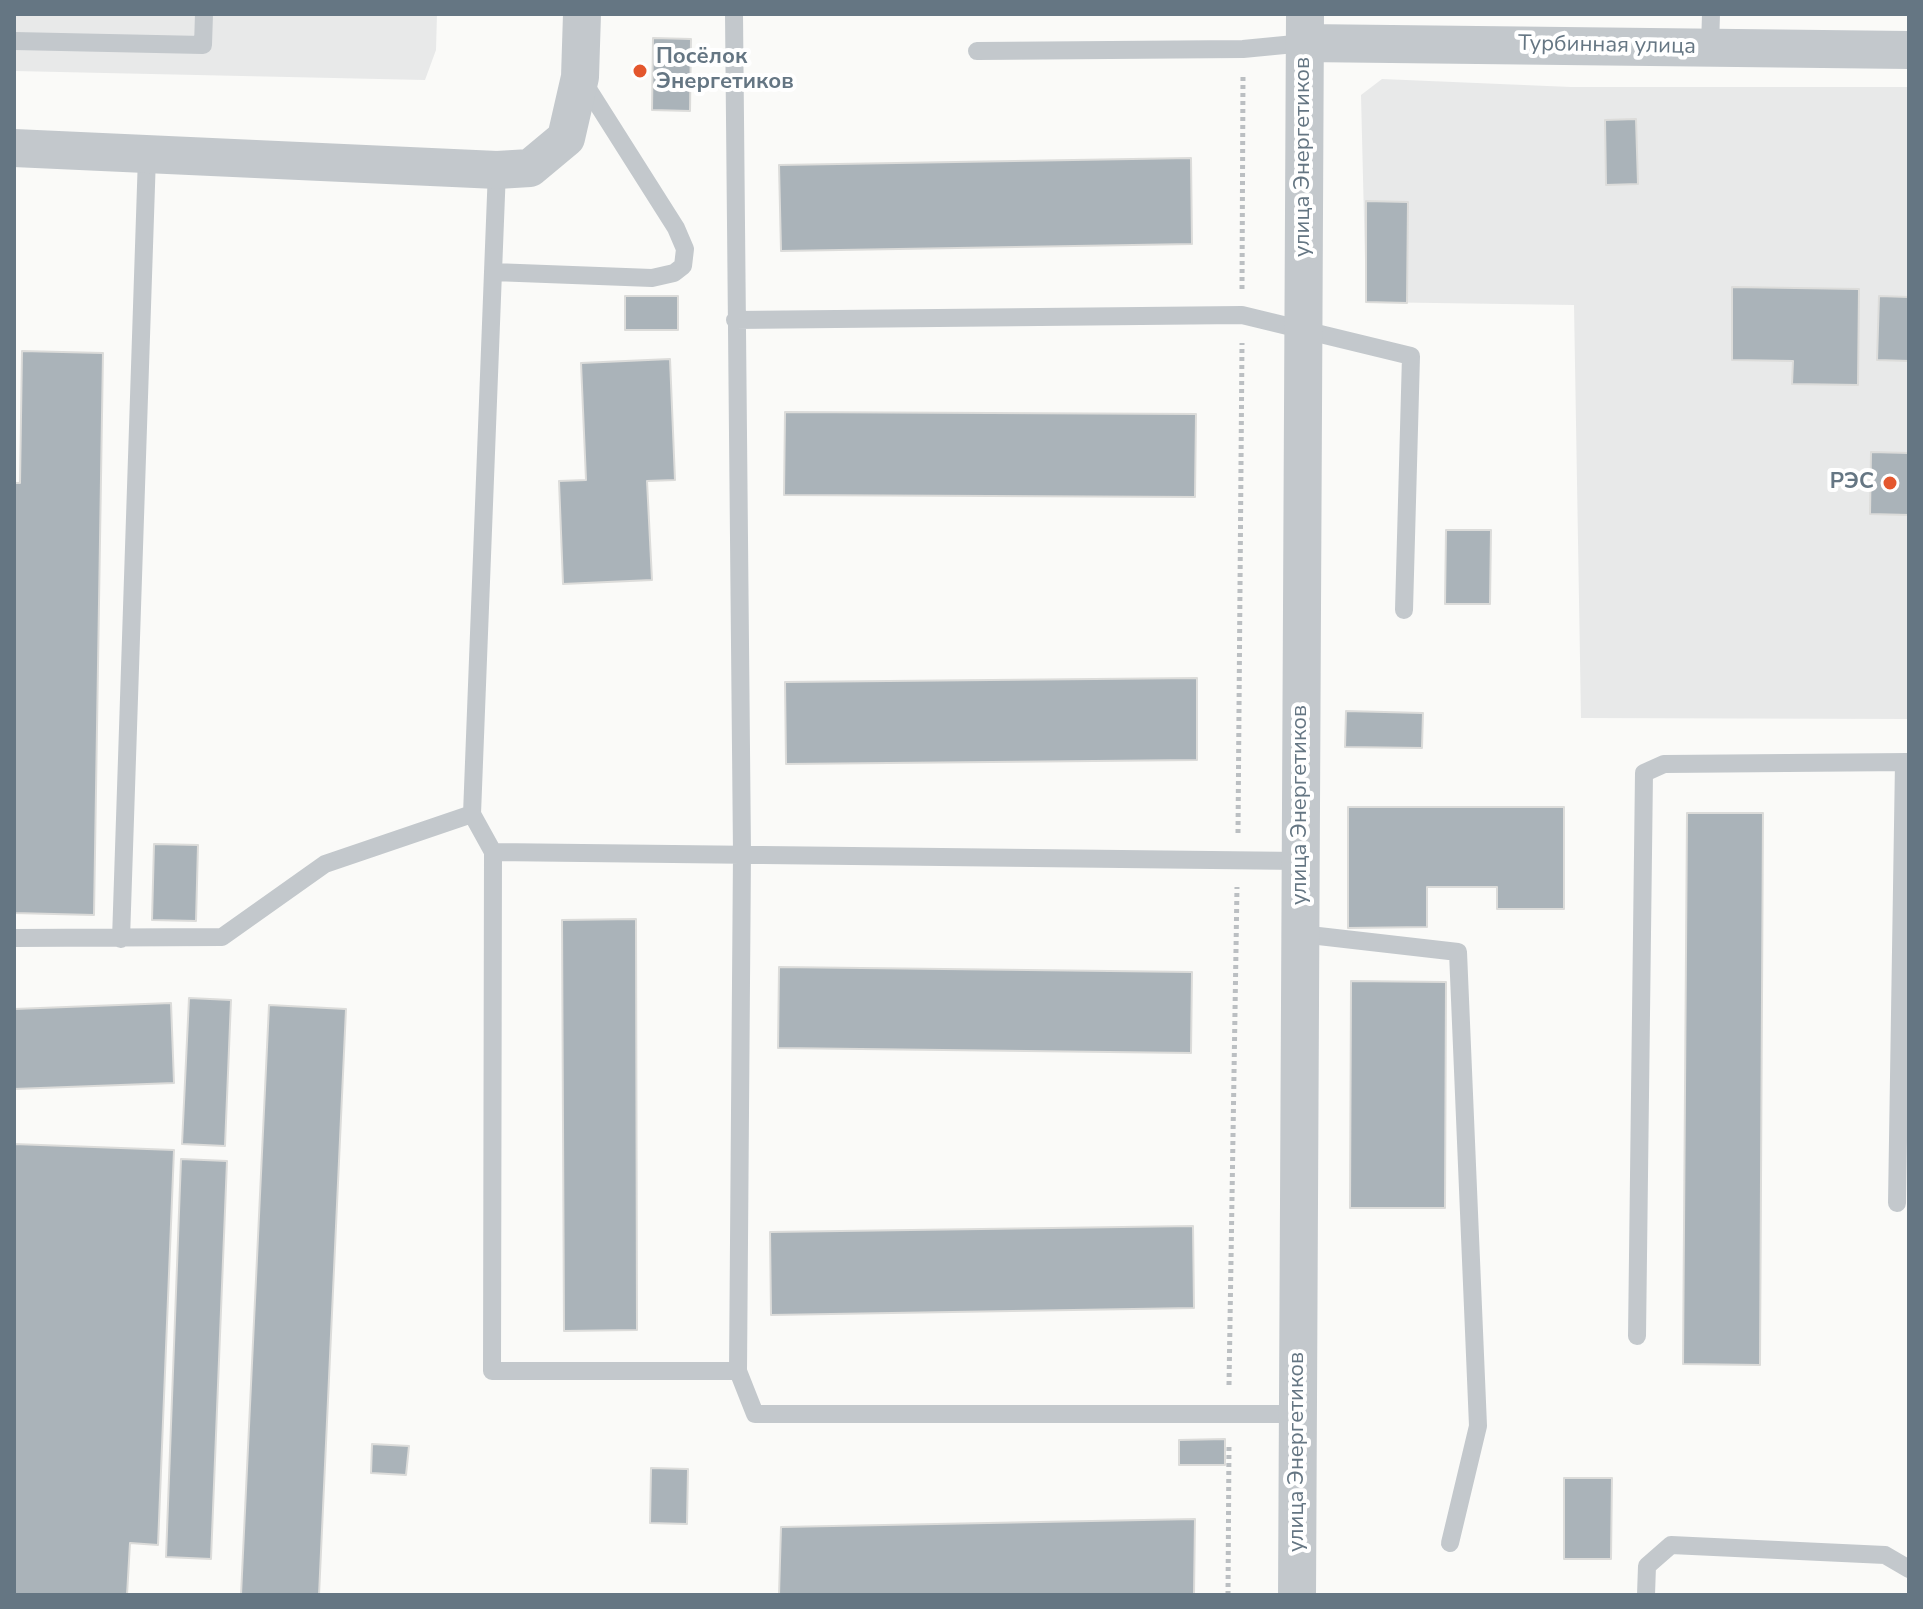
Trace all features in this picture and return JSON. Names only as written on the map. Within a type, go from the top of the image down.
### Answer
[{"type":"street","points":[[14,148],[497,170],[530,168],[566,138],[580,77],[582,14]]},
{"type":"street","name":"Турбинная улица","points":[[1305,29],[1711,30],[1909,50]]},
{"type":"street","name":"улица Энергетиков","points":[[1297,1595],[1305,29]]},
{"type":"lane","points":[[14,41],[203,45],[204,14]]},
{"type":"lane","points":[[734,14],[742,853],[738,1371],[755,1414],[1298,1414]]},
{"type":"lane","points":[[977,51],[1243,49],[1305,29]]},
{"type":"lane","points":[[493,272],[652,278],[674,273],[683,266],[685,249],[676,228],[580,77]]},
{"type":"lane","points":[[121,939],[147,156]]},
{"type":"lane","points":[[497,170],[472,814],[493,852],[492,1371],[738,1371]]},
{"type":"lane","points":[[735,320],[1242,315],[1411,356],[1404,610]]},
{"type":"lane","points":[[1637,1336],[1644,773],[1664,764],[1907,762],[1897,1203]]},
{"type":"lane","points":[[14,938],[222,937],[325,864],[472,814]]},
{"type":"lane","points":[[493,852],[1301,861]]},
{"type":"lane","points":[[1301,934],[1458,952],[1478,1426],[1450,1543]]},
{"type":"lane","points":[[1646,1595],[1647,1566],[1671,1545],[1885,1555],[1909,1569]]},
{"type":"path","points":[[1228,1595],[1243,49]]},
{"type":"shaded area","points":[[14,14],[437,14],[436,50],[425,80],[14,71]]},
{"type":"shaded area","points":[[1382,79],[1571,87],[1909,87],[1909,719],[1581,718],[1574,305],[1366,302],[1361,95]]},
{"type":"building","points":[[653,38],[691,39],[690,111],[652,110]]},
{"type":"building","points":[[1636,119],[1638,184],[1606,185],[1605,120]]},
{"type":"building","points":[[1191,158],[1192,244],[781,251],[779,165]]},
{"type":"building","points":[[1366,201],[1408,202],[1407,303],[1366,302]]},
{"type":"building","points":[[1732,287],[1859,289],[1858,385],[1792,384],[1793,361],[1732,360]]},
{"type":"building","points":[[625,296],[678,296],[678,330],[625,330]]},
{"type":"building","points":[[1879,296],[1909,297],[1909,361],[1877,360]]},
{"type":"building","points":[[22,351],[103,353],[94,915],[14,913],[14,483],[20,483]]},
{"type":"building","points":[[670,359],[675,480],[647,481],[652,580],[563,584],[559,481],[586,480],[581,363]]},
{"type":"building","points":[[785,412],[1196,414],[1195,497],[784,495]]},
{"type":"building","name":"РЭС","points":[[1871,452],[1909,453],[1909,515],[1870,514]]},
{"type":"building","points":[[1446,530],[1491,530],[1490,604],[1445,604]]},
{"type":"building","points":[[1197,678],[1197,760],[786,764],[785,682]]},
{"type":"building","points":[[1346,711],[1423,713],[1422,748],[1345,747]]},
{"type":"building","points":[[1348,807],[1564,807],[1564,909],[1497,909],[1497,887],[1427,887],[1427,927],[1348,928]]},
{"type":"building","points":[[1687,813],[1763,813],[1760,1365],[1683,1364]]},
{"type":"building","points":[[154,844],[198,845],[196,921],[152,920]]},
{"type":"building","points":[[636,919],[637,1330],[564,1331],[562,920]]},
{"type":"building","points":[[779,967],[1192,972],[1191,1053],[778,1048]]},
{"type":"building","points":[[1351,981],[1446,982],[1445,1208],[1350,1208]]},
{"type":"building","points":[[189,998],[231,1000],[225,1146],[182,1144]]},
{"type":"building","points":[[171,1003],[174,1083],[14,1089],[14,1009]]},
{"type":"building","points":[[269,1005],[346,1009],[319,1595],[241,1595]]},
{"type":"building","points":[[14,1144],[174,1150],[158,1545],[130,1543],[127,1595],[14,1595]]},
{"type":"building","points":[[181,1159],[227,1161],[211,1559],[166,1557]]},
{"type":"building","points":[[1193,1226],[1194,1308],[771,1315],[770,1232]]},
{"type":"building","points":[[1225,1439],[1225,1465],[1179,1465],[1179,1440]]},
{"type":"building","points":[[372,1444],[409,1446],[406,1475],[371,1473]]},
{"type":"building","points":[[651,1468],[688,1469],[687,1524],[650,1523]]},
{"type":"building","points":[[1564,1478],[1612,1478],[1611,1559],[1564,1559]]},
{"type":"building","points":[[1195,1519],[1194,1595],[779,1595],[781,1527]]},
{"type":"place","name":"Посёлок Энергетиков","points":[[640,71]]},
{"type":"place","name":"РЭС","points":[[1890,483]]}]
